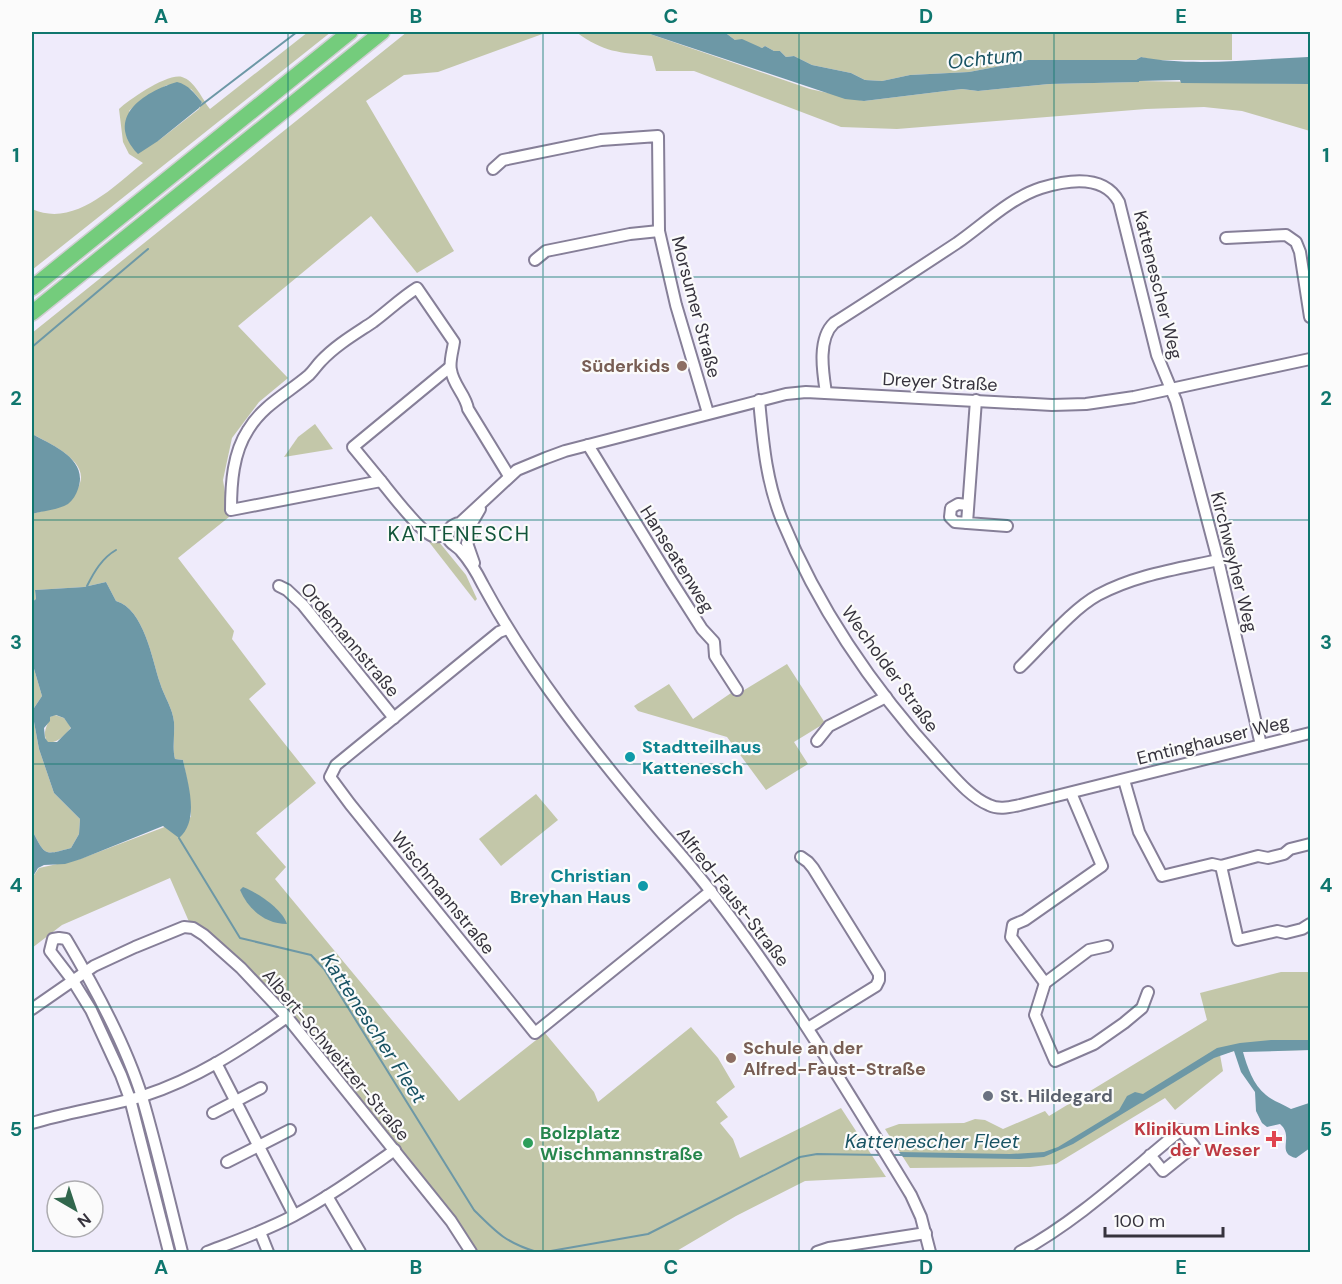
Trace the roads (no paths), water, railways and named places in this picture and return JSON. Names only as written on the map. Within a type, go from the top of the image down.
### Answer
[{"type":"highway","points":[[32,288],[350,32]]},
{"type":"highway","points":[[32,314],[382,32]]},
{"type":"highway","points":[[32,279],[62,263]]},
{"type":"street","name":"Morsumer Straße","points":[[493,169],[503,160],[602,140],[658,136],[659,231],[676,305],[708,413]]},
{"type":"street","name":"Kattenescher Weg","points":[[826,393],[824,341],[828,328],[834,323],[958,243],[1025,195],[1057,184],[1088,181],[1101,184],[1116,196],[1119,202],[1157,355],[1171,389]]},
{"type":"street","points":[[535,260],[546,251],[630,234],[659,231]]},
{"type":"street","points":[[1226,238],[1286,235],[1296,242],[1300,252],[1311,318]]},
{"type":"street","points":[[381,481],[231,510],[231,490],[237,455],[256,417],[268,405],[310,374],[321,360],[353,334],[417,288],[453,342],[450,367],[453,378],[468,403],[468,410],[508,476]]},
{"type":"street","points":[[1171,389],[1311,359]]},
{"type":"street","points":[[448,536],[429,534],[411,517],[353,447],[450,367]]},
{"type":"street","name":"Dreyer Straße","points":[[708,413],[786,394],[826,393],[1084,404],[1171,389]]},
{"type":"street","name":"Kirchweyher Weg","points":[[1171,389],[1218,560],[1262,745]]},
{"type":"street","name":"Wecholder Straße","points":[[759,400],[769,481],[782,520],[824,606],[850,648],[886,697],[950,772],[970,792],[989,806],[1005,807],[1124,780]]},
{"type":"street","points":[[967,523],[976,400]]},
{"type":"street","name":"Alfred-Faust-Straße","points":[[708,413],[588,445],[517,470],[494,489],[464,525],[451,526],[449,540],[480,580],[507,629],[553,697],[586,741],[711,891],[762,959],[808,1028],[917,1207],[930,1252]]},
{"type":"street","name":"Hanseatenweg","points":[[588,445],[702,629],[714,642],[715,656],[736,690]]},
{"type":"street","points":[[968,505],[958,504],[951,508],[950,517],[955,522],[1007,526]]},
{"type":"street","name":"Alfred-Faust-Straße","points":[[464,525],[471,537],[467,543],[480,580]]},
{"type":"street","points":[[455,546],[463,546],[467,543]]},
{"type":"street","points":[[1020,667],[1069,618],[1096,596],[1132,579],[1218,560]]},
{"type":"street","name":"Ordemannstraße","points":[[279,586],[287,590],[303,605],[394,718]]},
{"type":"street","name":"Wischmannstraße","points":[[507,629],[499,632],[336,765],[330,777],[350,804],[535,1033],[711,891]]},
{"type":"street","points":[[817,741],[829,726],[886,697]]},
{"type":"street","name":"Emtinghauser Weg","points":[[1124,780],[1311,733]]},
{"type":"street","points":[[1124,780],[1139,832],[1162,876],[1212,864],[1221,866],[1258,856],[1268,858],[1311,844]]},
{"type":"street","points":[[1045,983],[1011,938],[1013,925],[1025,920],[1102,866],[1071,793]]},
{"type":"street","points":[[801,857],[813,868],[879,974],[876,986],[808,1028]]},
{"type":"street","points":[[1221,866],[1238,940],[1277,932],[1286,933],[1302,929],[1309,924]]},
{"type":"street","name":"Albert-Schweitzer-Straße","points":[[84,974],[94,966],[184,927],[193,928],[204,935],[241,968],[287,1017],[451,1221],[471,1252]]},
{"type":"street","points":[[169,1252],[136,1097],[73,981],[50,951],[53,939],[66,939],[116,1033],[136,1097],[182,1252]]},
{"type":"street","points":[[1107,946],[1089,950],[1045,983],[1035,1015],[1055,1061],[1094,1044],[1124,1023],[1142,1008],[1148,992]]},
{"type":"street","points":[[32,1009],[84,974]]},
{"type":"street","points":[[32,1123],[136,1097],[180,1082],[252,1042],[287,1017]]},
{"type":"street","points":[[216,1063],[294,1215]]},
{"type":"street","points":[[213,1113],[261,1088]]},
{"type":"street","points":[[227,1162],[290,1130]]},
{"type":"street","points":[[207,1252],[260,1232],[294,1215],[327,1197],[395,1150]]},
{"type":"street","points":[[1020,1252],[1054,1233],[1150,1155]]},
{"type":"street","points":[[327,1197],[360,1252]]},
{"type":"street","points":[[260,1232],[268,1252]]},
{"type":"street","points":[[817,1252],[829,1248],[926,1233]]},
{"type":"water","points":[[644,32],[719,32],[735,40],[742,39],[762,48],[765,46],[774,51],[780,51],[786,57],[794,56],[812,65],[851,73],[865,80],[882,81],[910,75],[969,72],[1006,65],[1017,60],[1020,62],[1028,60],[1136,60],[1141,57],[1202,62],[1310,57],[1310,84],[1181,83],[1180,80],[1049,84],[978,91],[962,89],[864,101],[845,99]]},
{"type":"water","points":[[177,82],[188,87],[202,102],[199,108],[138,154],[129,141],[125,129],[126,118],[132,108],[152,92]]},
{"type":"water","points":[[32,434],[67,454],[74,461],[80,478],[78,489],[68,504],[32,514]]},
{"type":"water","points":[[106,582],[116,601],[126,606],[140,624],[173,717],[175,759],[183,760],[191,812],[189,822],[179,838],[163,826],[81,859],[65,864],[44,865],[38,868],[32,878],[32,830],[43,849],[50,852],[62,851],[71,848],[79,834],[80,819],[54,793],[39,749],[32,711],[42,696],[32,662],[32,602],[36,599],[35,590],[84,587]],"holes":[[[56,715],[64,718],[71,728],[57,742],[48,742],[44,728],[50,721],[50,717]]]},
{"type":"water","points":[[243,887],[269,902],[287,924],[272,921],[258,914],[243,897],[240,890]]},
{"type":"water","points":[[1271,1040],[1310,1040],[1310,1050],[1243,1052],[1254,1081],[1269,1097],[1291,1109],[1310,1101],[1310,1148],[1296,1158],[1287,1152],[1286,1134],[1280,1124],[1267,1127],[1262,1123],[1256,1111],[1255,1092],[1241,1072],[1234,1051],[1214,1058],[1073,1144],[1044,1157],[1020,1159],[903,1157],[899,1152],[1010,1154],[1044,1152],[1058,1147],[1119,1110],[1127,1096],[1135,1092],[1143,1094],[1217,1048]]},
{"type":"waterway","points":[[200,106],[297,32]]},
{"type":"waterway","points":[[32,347],[148,249]]},
{"type":"waterway","points":[[87,586],[103,561],[116,550]]},
{"type":"waterway","name":"Kattenescher Fleet","points":[[179,838],[240,938],[311,955],[324,969],[474,1210],[502,1236],[517,1245],[537,1252]]},
{"type":"waterway","name":"Kattenescher Fleet","points":[[545,1252],[648,1234],[800,1157],[817,1154],[881,1155]]},
{"type":"waterway","name":"Kattenescher Fleet","points":[[890,1155],[902,1155]]},
{"type":"place","name":"Süderkids","points":[[682,366]]},
{"type":"place","name":"Stadtteilhaus Kattenesch","points":[[630,757]]},
{"type":"place","name":"Christian Breyhan Haus","points":[[643,886]]},
{"type":"place","name":"Schule an der Alfred-Faust-Straße","points":[[731,1058]]},
{"type":"place","name":"St. Hildegard","points":[[988,1096]]},
{"type":"place","name":"Klinikum Links der Weser","points":[[1274,1139]]},
{"type":"place","name":"Bolzplatz Wischmannstraße","points":[[528,1143]]},
{"type":"district","name":"KATTENESCH","points":[[459,534]]},
{"type":"water label","name":"Ochtum","points":[[985,58]]}]
